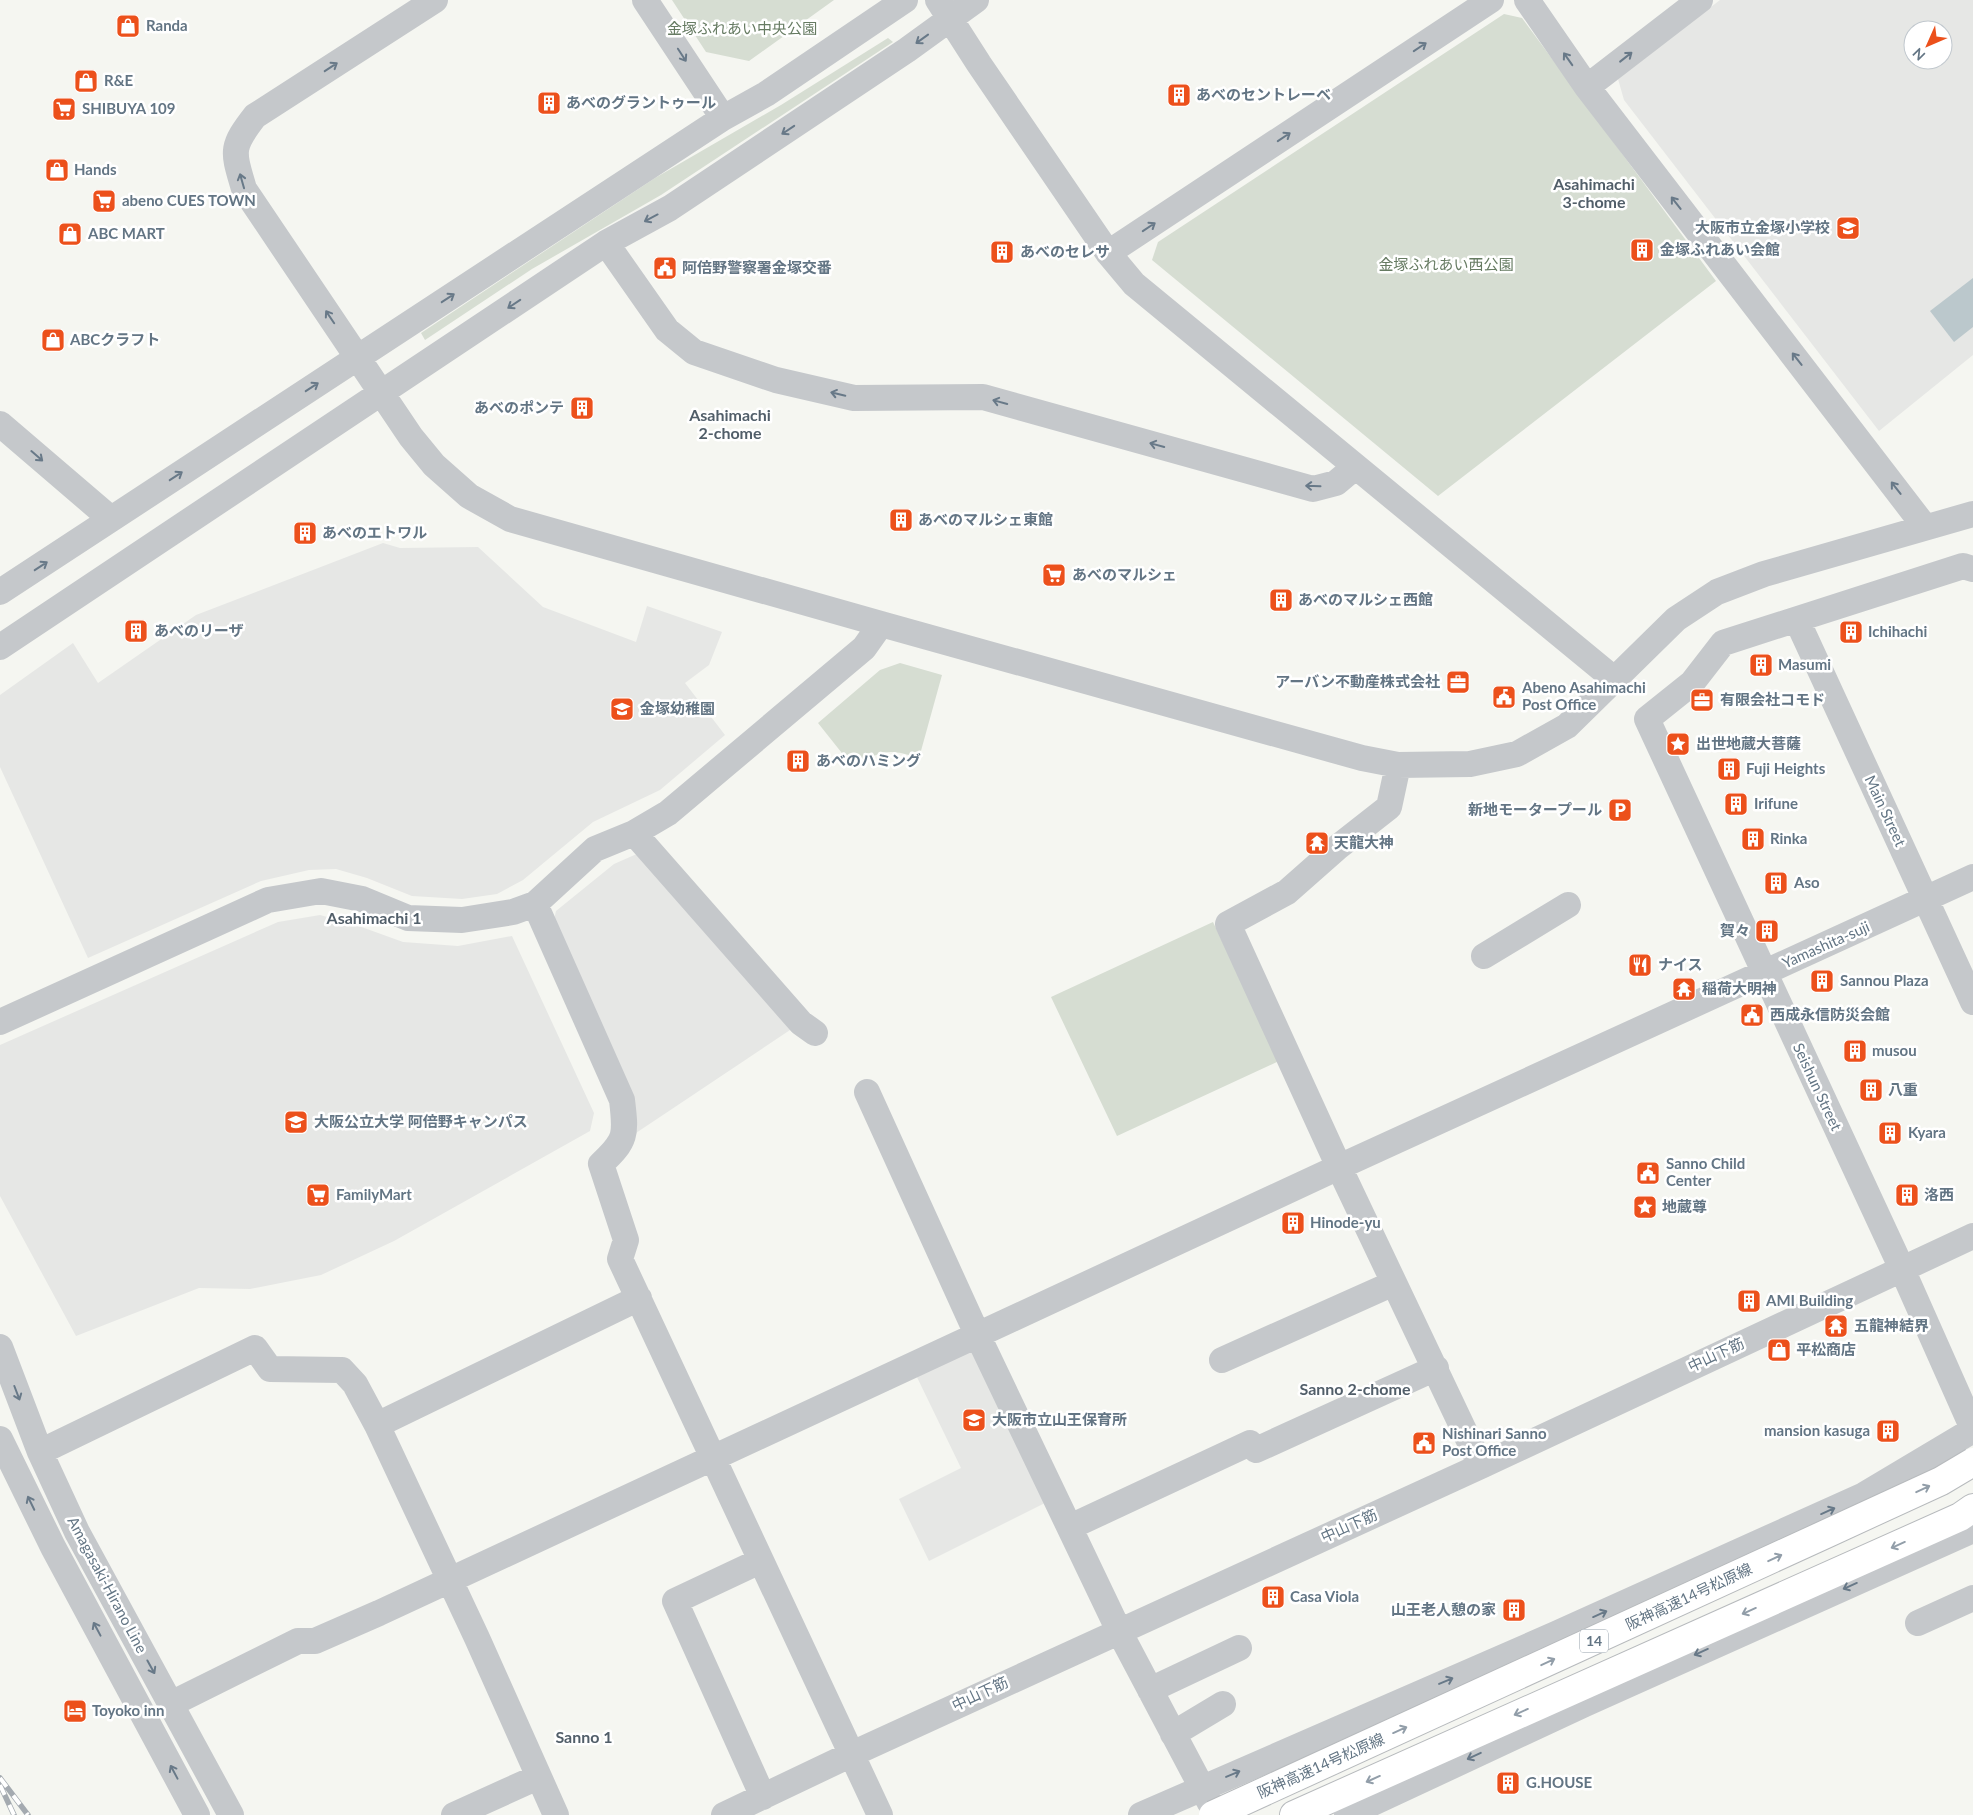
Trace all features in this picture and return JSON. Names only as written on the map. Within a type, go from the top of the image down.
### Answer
[{"type":"highway","name":"阪神高速14号松原線","points":[[1212,1815],[1828,1534],[1940,1481],[1973,1462]]},
{"type":"highway","name":"14","points":[[1294,1815],[1960,1517],[1973,1508]]},
{"type":"street","points":[[435,0],[255,116],[238,137],[235,158],[244,189],[410,438],[434,465],[469,496],[510,519],[1362,758],[1398,765],[1470,764],[1517,754],[1567,726],[1676,619],[1717,592],[1764,574],[1973,514]]},
{"type":"street","points":[[645,0],[723,118]]},
{"type":"street","points":[[0,592],[723,118],[766,94],[905,0]]},
{"type":"street","points":[[0,647],[606,243],[670,208],[899,56],[943,10],[976,0]]},
{"type":"street","points":[[1108,253],[1491,0]]},
{"type":"street","points":[[1527,0],[1587,87],[1925,527]]},
{"type":"street","points":[[1587,87],[1700,0]]},
{"type":"street","points":[[943,10],[1108,253],[1134,284],[1614,679]]},
{"type":"street","points":[[606,243],[667,330],[694,352],[776,380],[854,398],[983,397],[1314,488],[1336,484],[1356,467]]},
{"type":"street","points":[[0,424],[111,519]]},
{"type":"street","points":[[1797,620],[1963,566],[1973,569]]},
{"type":"street","name":"Seishun Street","points":[[1797,620],[1724,643],[1692,683],[1647,719],[1902,1270],[1973,1429]]},
{"type":"street","name":"Main Street","points":[[1797,620],[1973,1002]]},
{"type":"street","points":[[0,1022],[268,900],[321,891],[362,899],[408,918],[462,920],[513,912],[535,904],[596,849],[634,833],[668,812],[864,648],[881,624]]},
{"type":"street","points":[[1398,765],[1389,807],[1338,847],[1286,892],[1228,924],[1339,1167],[1481,1466]]},
{"type":"street","points":[[634,833],[801,1023],[815,1033]]},
{"type":"street","name":"Yamashita-suji","points":[[171,1704],[298,1641],[315,1641],[1339,1167],[1973,877]]},
{"type":"street","points":[[535,904],[622,1100],[626,1128],[618,1149],[601,1164],[626,1240],[620,1259],[880,1815]]},
{"type":"street","points":[[1484,956],[1568,905]]},
{"type":"street","points":[[867,1092],[977,1334],[1119,1631],[1201,1788],[1218,1815]]},
{"type":"street","name":"中山下筋","points":[[724,1815],[852,1754],[1481,1466],[1973,1236]]},
{"type":"street","points":[[1222,1360],[1394,1283]]},
{"type":"street","points":[[377,1425],[639,1298]]},
{"type":"street","name":"Amagasaki-Hirano Line","points":[[0,1347],[40,1452],[77,1532],[231,1815]]},
{"type":"street","points":[[40,1452],[255,1348],[270,1370],[342,1370],[355,1384],[377,1425],[448,1580],[477,1638],[556,1815]]},
{"type":"street","points":[[1070,1527],[1250,1443],[1256,1450],[1436,1368]]},
{"type":"street","points":[[1141,1815],[1556,1634],[1864,1495],[1973,1429]]},
{"type":"street","name":"Amagasaki-Hirano Line","points":[[0,1439],[53,1547],[197,1815]]},
{"type":"street","points":[[1347,1815],[1386,1807],[1585,1704],[1973,1530]]},
{"type":"street","points":[[760,1561],[675,1601],[763,1797]]},
{"type":"street","points":[[1918,1624],[1973,1598]]},
{"type":"street","points":[[1150,1690],[1239,1648]]},
{"type":"street","points":[[1173,1734],[1223,1704]]},
{"type":"street","points":[[454,1815],[538,1777]]},
{"type":"shaded area","name":"大阪市立金塚小学校","points":[[1720,0],[1973,0],[1973,355],[1879,431],[1624,100],[1618,79]]},
{"type":"shaded area","points":[[1973,278],[1973,327],[1954,342],[1930,311]]},
{"type":"shaded area","points":[[383,543],[400,548],[478,547],[543,607],[636,642],[647,606],[722,632],[709,665],[685,683],[725,735],[660,790],[593,822],[523,880],[497,894],[462,899],[412,896],[367,878],[336,869],[309,870],[261,881],[88,958],[0,767],[0,695],[73,643],[98,683],[196,615]]},
{"type":"shaded area","points":[[639,853],[793,1028],[630,1137],[553,924],[556,911],[614,864]]},
{"type":"shaded area","name":"大阪公立大学 阿倍野キャンパス","points":[[320,915],[356,925],[403,942],[458,946],[512,936],[594,1113],[590,1131],[394,1241],[321,1275],[250,1289],[199,1288],[76,1336],[0,1196],[0,1045],[278,922]]},
{"type":"shaded area","name":"大阪市立山王保育所","points":[[969,1346],[1047,1502],[929,1561],[899,1499],[961,1468],[914,1371]]},
{"type":"green space","name":"金塚ふれあい中央公園","points":[[672,0],[834,0],[749,61],[706,52]]},
{"type":"green space","name":"金塚ふれあい西公園","points":[[1504,14],[1522,18],[1716,281],[1438,496],[1152,260],[1158,242]]},
{"type":"green space","points":[[888,38],[893,42],[661,195],[532,269],[425,340],[421,333],[655,178],[781,105]]},
{"type":"green space","points":[[900,663],[942,675],[919,758],[900,753],[885,752],[853,767],[818,723],[880,670]]},
{"type":"green space","points":[[1213,922],[1279,1061],[1117,1136],[1051,997]]},
{"type":"railway","points":[[0,1778],[28,1815]]},
{"type":"railway","points":[[0,1785],[14,1815]]},
{"type":"place","name":"Randa","points":[[128,26]]},
{"type":"place","name":"R&E","points":[[86,81]]},
{"type":"place","name":"あべのセントレーベ","points":[[1179,95]]},
{"type":"place","name":"あべのグラントゥール","points":[[549,103]]},
{"type":"place","name":"SHIBUYA 109","points":[[64,109]]},
{"type":"place","name":"Hands","points":[[57,170]]},
{"type":"place","name":"abeno CUES TOWN","points":[[104,201]]},
{"type":"place","name":"大阪市立金塚小学校","points":[[1848,228]]},
{"type":"place","name":"ABC MART","points":[[70,234]]},
{"type":"place","name":"金塚ふれあい会館","points":[[1642,250]]},
{"type":"place","name":"あべのセレサ","points":[[1002,252]]},
{"type":"place","name":"阿倍野警察署金塚交番","points":[[665,268]]},
{"type":"place","name":"ABCクラフト","points":[[53,340]]},
{"type":"place","name":"あべのポンテ","points":[[582,408]]},
{"type":"place","name":"あべのマルシェ東館","points":[[901,520]]},
{"type":"place","name":"あべのエトワル","points":[[305,533]]},
{"type":"place","name":"あべのマルシェ","points":[[1054,575]]},
{"type":"place","name":"あべのマルシェ西館","points":[[1281,600]]},
{"type":"place","name":"あべのリーザ","points":[[136,631]]},
{"type":"place","name":"Ichihachi","points":[[1851,632]]},
{"type":"place","name":"Masumi","points":[[1761,665]]},
{"type":"place","name":"アーバン不動産株式会社","points":[[1458,682]]},
{"type":"place","name":"Abeno Asahimachi Post Office","points":[[1504,697]]},
{"type":"place","name":"有限会社コモド","points":[[1702,700]]},
{"type":"place","name":"金塚幼稚園","points":[[622,709]]},
{"type":"place","name":"出世地蔵大菩薩","points":[[1678,744]]},
{"type":"place","name":"あべのハミング","points":[[798,761]]},
{"type":"place","name":"Fuji Heights","points":[[1729,769]]},
{"type":"place","name":"Irifune","points":[[1736,804]]},
{"type":"place","name":"新地モータープール","points":[[1620,810]]},
{"type":"place","name":"Rinka","points":[[1753,839]]},
{"type":"place","name":"天龍大神","points":[[1317,843]]},
{"type":"place","name":"Aso","points":[[1776,883]]},
{"type":"place","name":"賀々","points":[[1767,931]]},
{"type":"place","name":"ナイス","points":[[1640,965]]},
{"type":"place","name":"Sannou Plaza","points":[[1822,981]]},
{"type":"place","name":"稲荷大明神","points":[[1684,989]]},
{"type":"place","name":"西成永信防災会館","points":[[1752,1015]]},
{"type":"place","name":"musou","points":[[1855,1051]]},
{"type":"place","name":"八重","points":[[1871,1090]]},
{"type":"place","name":"大阪公立大学 阿倍野キャンパス","points":[[296,1122]]},
{"type":"place","name":"Kyara","points":[[1890,1133]]},
{"type":"place","name":"Sanno Child Center","points":[[1648,1173]]},
{"type":"place","name":"FamilyMart","points":[[318,1195]]},
{"type":"place","name":"洛西","points":[[1907,1195]]},
{"type":"place","name":"地蔵尊","points":[[1645,1207]]},
{"type":"place","name":"Hinode-yu","points":[[1293,1223]]},
{"type":"place","name":"AMI Building","points":[[1749,1301]]},
{"type":"place","name":"五龍神結界","points":[[1836,1326]]},
{"type":"place","name":"平松商店","points":[[1779,1350]]},
{"type":"place","name":"大阪市立山王保育所","points":[[974,1420]]},
{"type":"place","name":"mansion kasuga","points":[[1888,1431]]},
{"type":"place","name":"Nishinari Sanno Post Office","points":[[1424,1443]]},
{"type":"place","name":"Casa Viola","points":[[1273,1597]]},
{"type":"place","name":"山王老人憩の家","points":[[1514,1610]]},
{"type":"place","name":"Toyoko inn","points":[[75,1711]]},
{"type":"place","name":"G.HOUSE","points":[[1508,1783]]},
{"type":"district","name":"Asahimachi 3-chome","points":[[1594,193]]},
{"type":"district","name":"Asahimachi 2-chome","points":[[730,424]]},
{"type":"district","name":"Asahimachi 1","points":[[374,918]]},
{"type":"district","name":"Sanno 2-chome","points":[[1355,1389]]},
{"type":"district","name":"Sanno 1","points":[[584,1737]]}]
